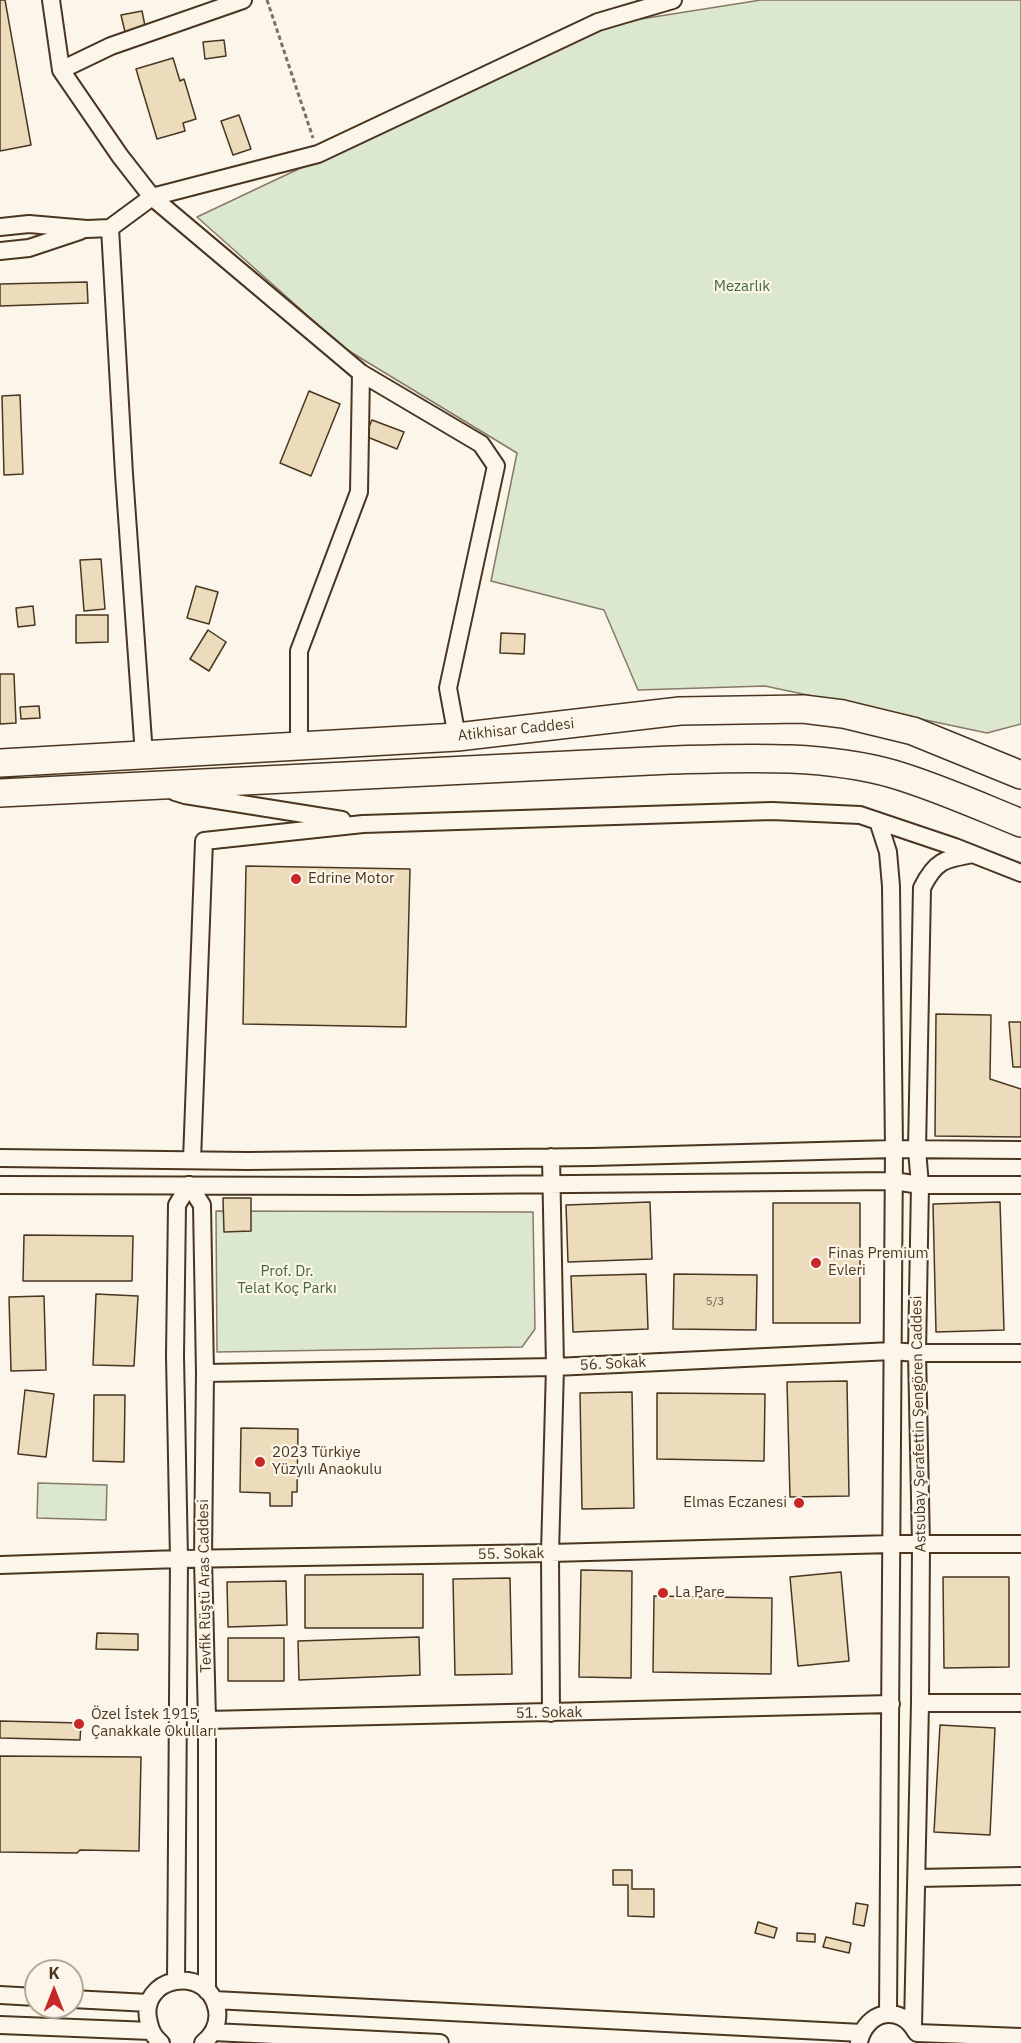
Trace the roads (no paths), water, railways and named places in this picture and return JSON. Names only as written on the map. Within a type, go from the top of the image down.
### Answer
[{"type":"highway","name":"Atikhisar Caddesi","points":[[0,763],[457,737],[680,711],[803,709],[843,714],[913,731],[1021,775]]},
{"type":"highway","points":[[0,793],[670,760],[773,759],[858,767],[893,774],[1021,823]]},
{"type":"street","points":[[51,0],[61,70],[120,156],[152,197],[361,373],[481,444],[496,466],[448,688],[457,737]]},
{"type":"street","points":[[61,70],[111,46],[243,0]]},
{"type":"street","points":[[0,227],[29,224],[87,229],[110,228],[152,197],[318,154],[598,22],[673,0]]},
{"type":"street","points":[[110,228],[144,755]]},
{"type":"street","points":[[0,251],[29,248],[87,229]]},
{"type":"street","points":[[299,747],[299,651],[359,492],[361,373]]},
{"type":"street","points":[[154,784],[185,795],[363,824]]},
{"type":"street","points":[[192,1160],[204,841],[363,824],[772,811],[860,815],[1021,873]]},
{"type":"street","name":"Astsubay Şerafettin Şengören Caddesi","points":[[878,821],[888,852],[891,886],[894,1149],[888,2014]]},
{"type":"street","name":"Astsubay Şerafettin Şengören Caddesi","points":[[916,2034],[921,1545],[917,1353],[920,1185],[917,1150],[922,888],[929,872],[941,861],[973,854]]},
{"type":"street","points":[[0,1158],[192,1160],[551,1157],[894,1149],[1021,1150]]},
{"type":"street","points":[[551,1157],[555,1367],[550,1553],[551,1713]]},
{"type":"street","points":[[0,1185],[359,1186],[894,1181],[920,1185],[1021,1185]]},
{"type":"street","name":"Tevfik Rüştü Aras Caddesi","points":[[176,1981],[180,1558],[175,1356],[177,1205],[189,1185],[202,1205],[205,1373],[203,1558],[210,1995],[217,2010],[217,2021],[208,2037]]},
{"type":"street","name":"56. Sokak","points":[[205,1373],[555,1367],[892,1351],[1021,1353]]},
{"type":"street","name":"55. Sokak","points":[[0,1565],[180,1558],[550,1553],[892,1544],[1021,1544]]},
{"type":"street","points":[[920,1703],[1021,1703]]},
{"type":"street","name":"51. Sokak","points":[[207,1720],[891,1704]]},
{"type":"street","points":[[917,1878],[1021,1876]]},
{"type":"street","points":[[0,2025],[156,2037],[147,2015],[149,2003],[164,1985],[176,1981],[188,1981],[198,1984],[210,1995],[860,2038],[866,2025],[873,2019],[888,2014],[900,2016],[916,2034],[1021,2037]]},
{"type":"street","points":[[0,1995],[24,1996]]},
{"type":"street","points":[[84,2000],[149,2003]]},
{"type":"street","points":[[208,2037],[440,2043]]},
{"type":"place","name":"Edrine Motor","points":[[296,879]]},
{"type":"place","name":"Finas Premium Evleri","points":[[816,1263]]},
{"type":"place","name":"2023 Türkiye Yüzyılı Anaokulu","points":[[260,1462]]},
{"type":"place","name":"Elmas Eczanesi","points":[[799,1503]]},
{"type":"place","name":"La Pare","points":[[663,1593]]},
{"type":"place","name":"Özel İstek 1915 Çanakkale Okulları","points":[[79,1724]]},
{"type":"park label","name":"Mezarlık","points":[[742,287]]},
{"type":"park label","name":"Prof. Dr. Telat Koç Parkı","points":[[287,1280]]}]
